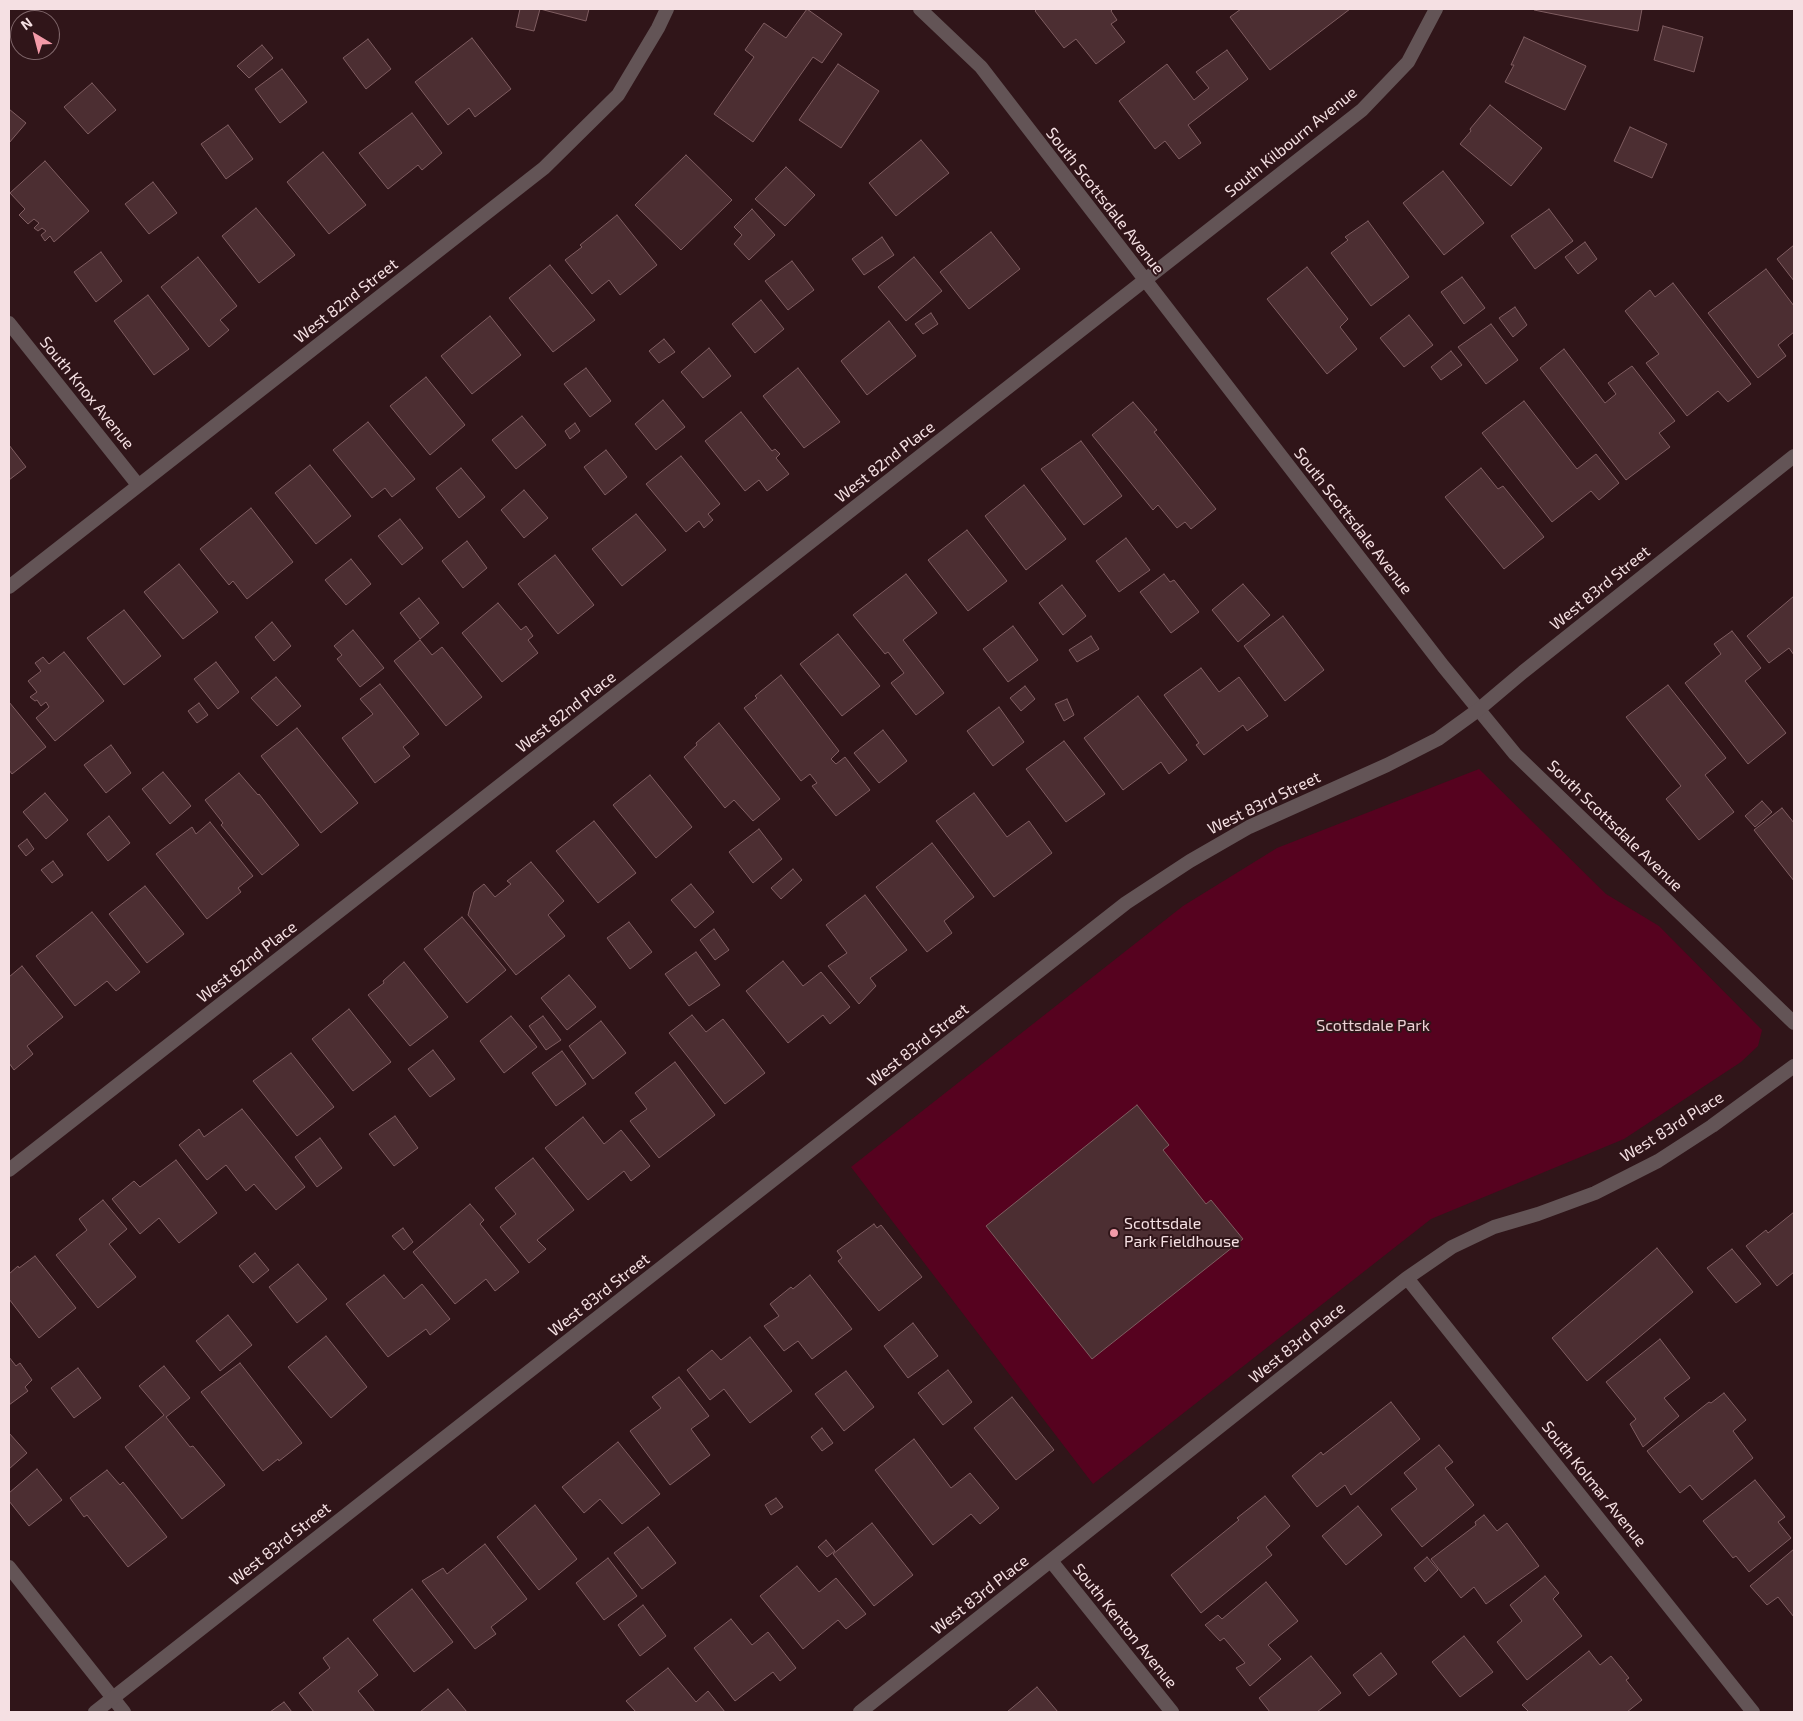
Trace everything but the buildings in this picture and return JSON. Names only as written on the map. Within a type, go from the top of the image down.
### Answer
[{"type":"street","name":"West 82nd Street","points":[[9,587],[544,168],[618,95],[658,28],[667,9]]},
{"type":"street","name":"South Scottsdale Avenue","points":[[920,9],[981,67],[1145,281],[1514,754],[1794,1023]]},
{"type":"street","name":"South Kilbourn Avenue","points":[[1145,281],[1362,110],[1408,62],[1436,9]]},
{"type":"street","name":"West 82nd Place","points":[[9,1170],[1145,281]]},
{"type":"street","name":"South Knox Avenue","points":[[9,323],[138,485]]},
{"type":"street","name":"West 83rd Street","points":[[95,1712],[1126,904],[1190,861],[1249,827],[1387,765],[1438,739],[1478,710],[1794,456]]},
{"type":"street","name":"West 83rd Place","points":[[860,1712],[1407,1278],[1452,1247],[1494,1227],[1538,1214],[1595,1192],[1658,1161],[1712,1126],[1794,1066]]},
{"type":"street","name":"South Kolmar Avenue","points":[[1407,1278],[1753,1712]]},
{"type":"street","name":"South Kenton Avenue","points":[[1051,1561],[1172,1712]]},
{"type":"street","points":[[9,1567],[124,1712]]},
{"type":"green space","name":"Scottsdale Park","points":[[1479,769],[1606,894],[1659,926],[1762,1030],[1758,1046],[1741,1062],[1624,1139],[1431,1219],[1093,1484],[851,1167],[1183,906],[1277,848]]},
{"type":"place","name":"Scottsdale Park Fieldhouse","points":[[1114,1233]]}]
